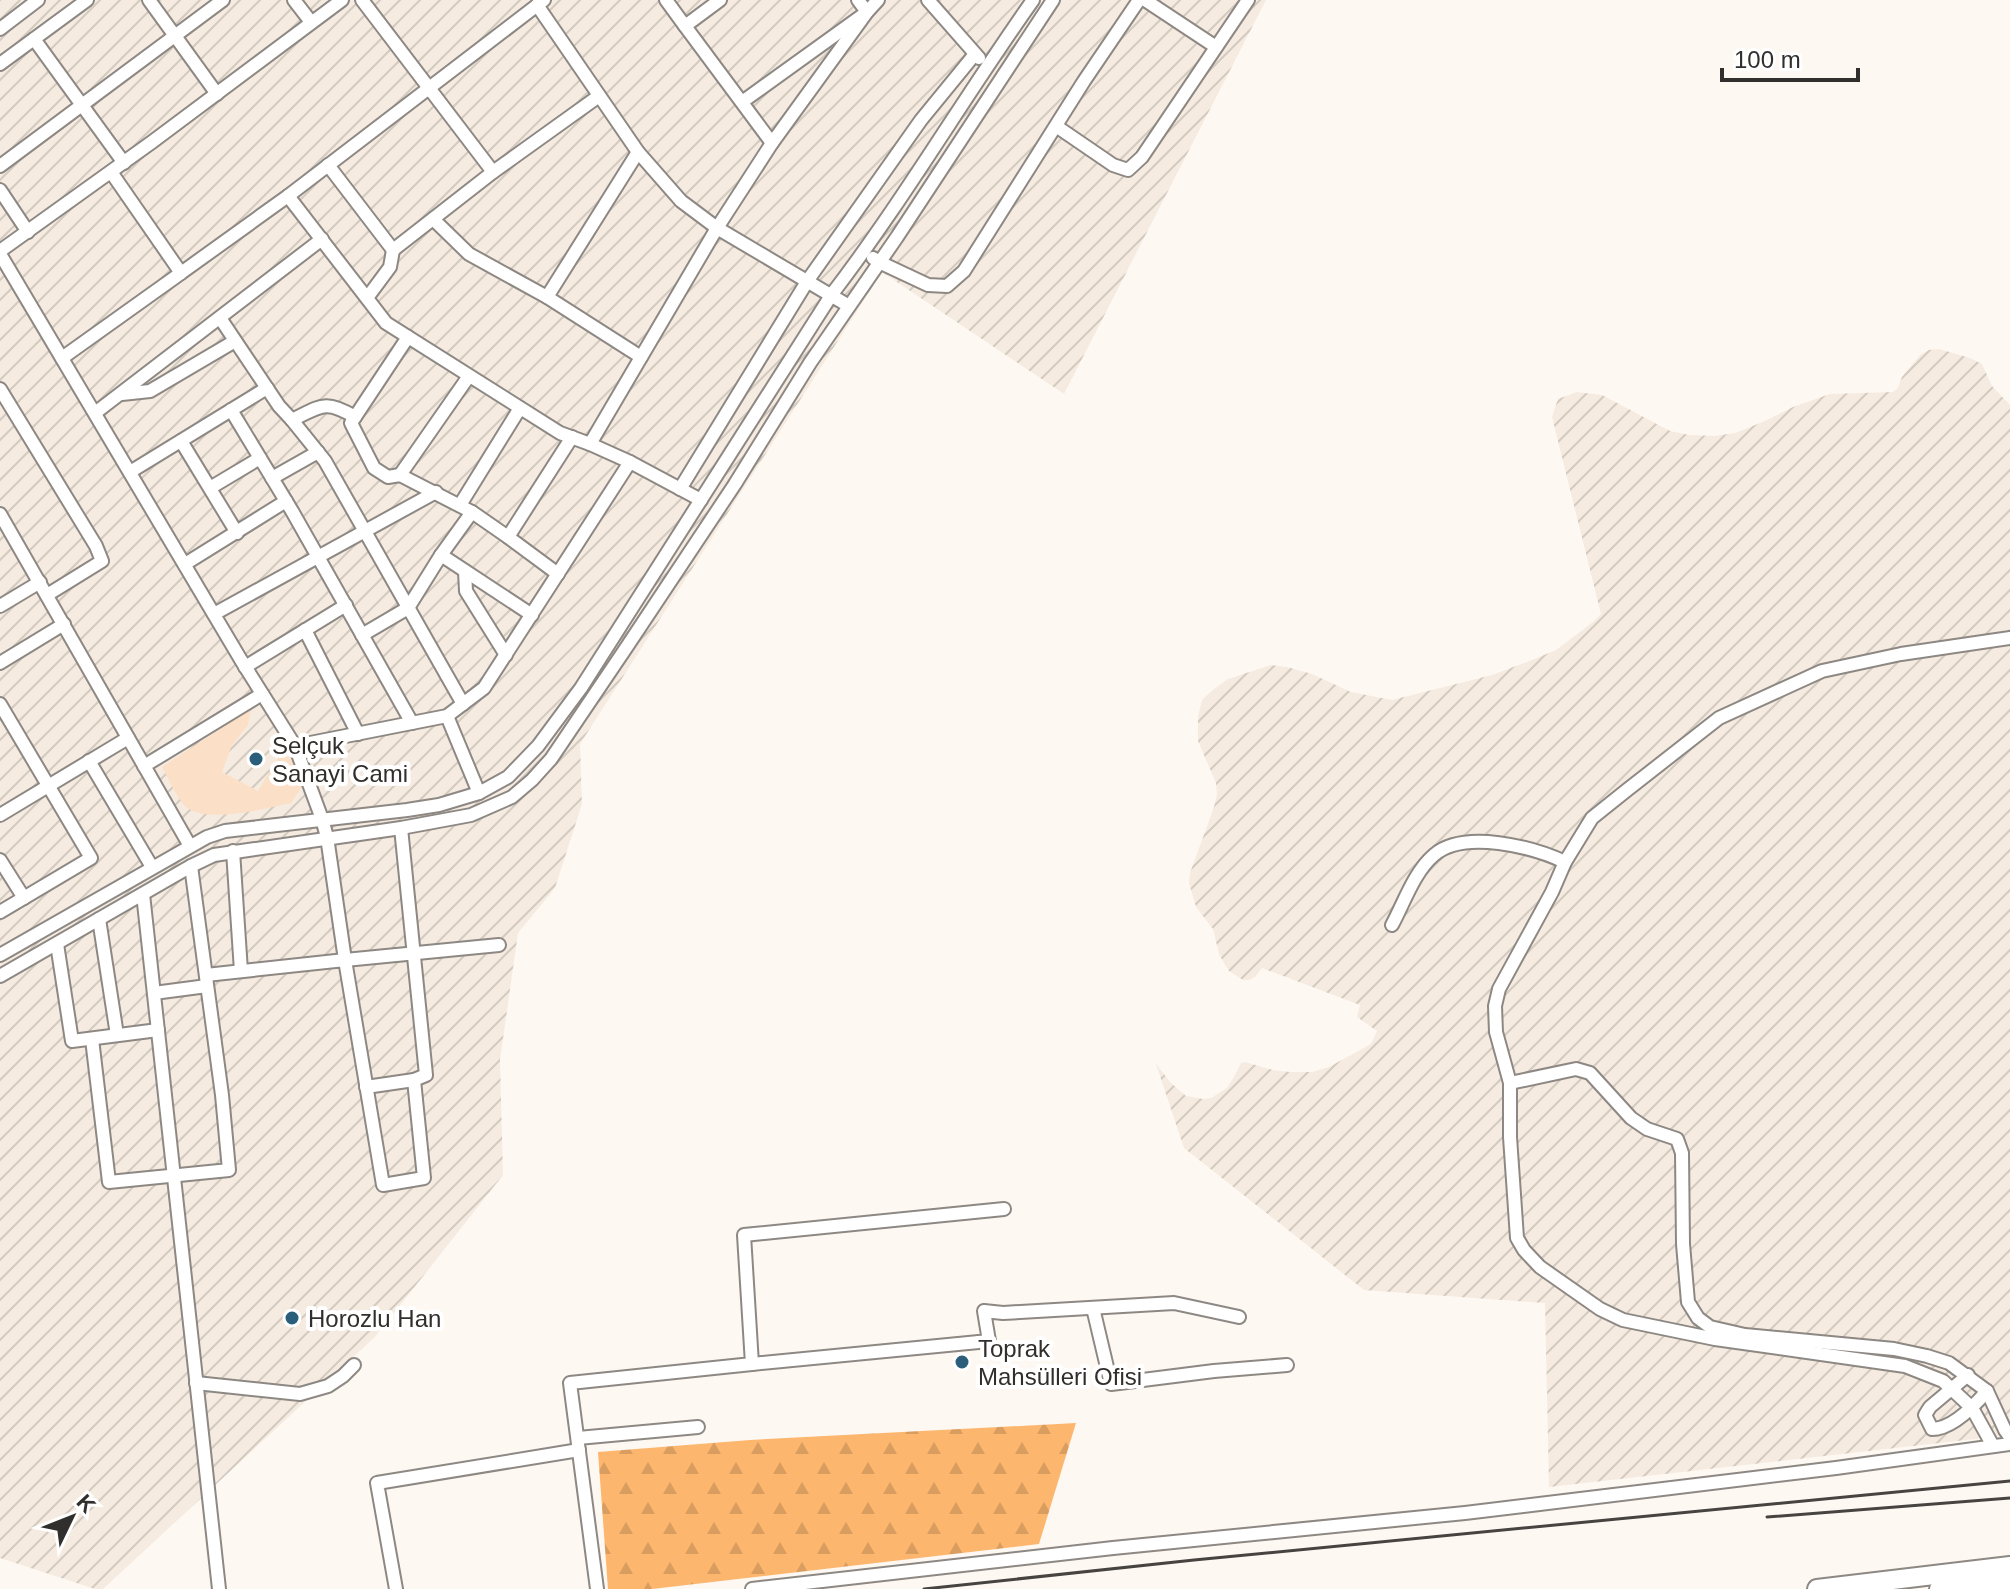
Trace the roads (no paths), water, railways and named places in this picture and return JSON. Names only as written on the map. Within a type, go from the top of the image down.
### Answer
[{"type":"highway","points":[[1817,1589],[2010,1566]]},
{"type":"highway","points":[[1939,1589],[2004,1583]]},
{"type":"street","points":[[0,29],[38,0]]},
{"type":"street","points":[[0,64],[87,0]]},
{"type":"street","points":[[149,0],[217,94]]},
{"type":"street","points":[[0,166],[223,0]]},
{"type":"street","points":[[294,0],[311,22]]},
{"type":"street","points":[[342,0],[0,253],[295,746],[327,837],[383,1185],[424,1178],[414,1080]]},
{"type":"street","points":[[362,0],[493,172]]},
{"type":"street","points":[[666,0],[772,143]]},
{"type":"street","points":[[685,26],[720,0]]},
{"type":"street","points":[[858,0],[867,12]]},
{"type":"street","points":[[590,444],[717,228],[772,143],[878,0]]},
{"type":"street","points":[[928,0],[986,66]]},
{"type":"street","points":[[0,955],[207,837],[225,831],[428,807],[479,793],[508,777],[538,746],[581,688],[832,294],[865,251],[1033,0]]},
{"type":"street","points":[[0,976],[214,855],[471,815],[512,797],[532,780],[551,759],[735,484],[810,363],[906,224],[1053,0]]},
{"type":"street","points":[[865,251],[879,262],[928,285],[947,286],[964,271],[1056,126],[1142,0],[1216,47]]},
{"type":"street","points":[[1056,126],[1113,165],[1128,170],[1142,157],[1248,0]]},
{"type":"street","points":[[62,358],[288,196],[541,3],[638,152],[681,201],[717,228],[849,306]]},
{"type":"street","points":[[742,102],[867,12]]},
{"type":"street","points":[[34,39],[124,163]]},
{"type":"street","points":[[680,489],[808,280],[921,120],[975,54]]},
{"type":"street","points":[[367,298],[390,267],[393,250],[493,172],[599,96]]},
{"type":"street","points":[[547,297],[638,152]]},
{"type":"street","points":[[328,165],[393,250]]},
{"type":"street","points":[[111,172],[181,273]]},
{"type":"street","points":[[0,190],[28,232]]},
{"type":"street","points":[[288,196],[386,323],[560,433],[630,462],[701,500]]},
{"type":"street","points":[[433,219],[469,254],[547,297],[641,357]]},
{"type":"street","points":[[95,413],[322,239]]},
{"type":"street","points":[[220,318],[279,406],[318,452],[463,704]]},
{"type":"street","points":[[408,337],[351,423],[374,468],[388,477],[400,475],[460,505],[558,574]]},
{"type":"street","points":[[119,395],[150,391],[235,341]]},
{"type":"street","points":[[400,475],[469,376]]},
{"type":"street","points":[[130,472],[267,388]]},
{"type":"street","points":[[0,389],[96,546],[102,561],[47,595]]},
{"type":"street","points":[[292,420],[321,406],[334,405],[355,417]]},
{"type":"street","points":[[460,505],[520,408]]},
{"type":"street","points":[[231,410],[412,723]]},
{"type":"street","points":[[508,537],[572,437]]},
{"type":"street","points":[[181,441],[237,533]]},
{"type":"street","points":[[272,478],[318,452]]},
{"type":"street","points":[[210,488],[260,458]]},
{"type":"street","points":[[295,746],[447,716],[484,688],[630,462]]},
{"type":"street","points":[[214,614],[436,492]]},
{"type":"street","points":[[185,564],[286,501]]},
{"type":"street","points":[[362,635],[408,608],[472,512]]},
{"type":"street","points":[[0,514],[190,846]]},
{"type":"street","points":[[441,555],[532,615]]},
{"type":"street","points":[[465,571],[466,591],[506,655]]},
{"type":"street","points":[[0,606],[40,582]]},
{"type":"street","points":[[245,667],[346,605]]},
{"type":"street","points":[[0,663],[64,624]]},
{"type":"street","points":[[305,630],[358,734]]},
{"type":"street","points":[[1993,1446],[1972,1408],[1943,1381],[1905,1366],[1715,1339],[1623,1320],[1600,1309],[1540,1267],[1517,1238],[1510,1137],[1510,1083],[1496,1032],[1495,1006],[1499,989],[1565,862],[1592,818],[1719,718],[1822,671],[1901,654],[2010,638]]},
{"type":"street","points":[[144,766],[262,694]]},
{"type":"street","points":[[0,704],[91,858],[0,912]]},
{"type":"street","points":[[447,716],[479,793]]},
{"type":"street","points":[[0,815],[128,738]]},
{"type":"street","points":[[89,761],[152,867]]},
{"type":"street","points":[[366,1087],[414,1080],[426,1075],[401,828]]},
{"type":"street","points":[[1392,925],[1417,877],[1431,857],[1444,847],[1471,841],[1499,844],[1545,853],[1565,862]]},
{"type":"street","points":[[233,851],[241,971]]},
{"type":"street","points":[[0,860],[24,898]]},
{"type":"street","points":[[92,1039],[109,1182],[229,1170],[191,866]]},
{"type":"street","points":[[143,894],[219,1589]]},
{"type":"street","points":[[99,919],[117,1035]]},
{"type":"street","points":[[57,944],[72,1041],[158,1030]]},
{"type":"street","points":[[154,993],[241,971],[499,945]]},
{"type":"street","points":[[1510,1083],[1576,1069],[1590,1073],[1631,1118],[1647,1129],[1677,1139],[1682,1153],[1683,1244],[1688,1302],[1698,1318],[1710,1327],[1745,1335],[1894,1349],[1949,1363],[1987,1391],[2010,1437]]},
{"type":"street","points":[[752,1364],[744,1235],[1004,1209]]},
{"type":"street","points":[[597,1589],[570,1383],[989,1341],[984,1311],[1003,1313],[1174,1303],[1239,1317]]},
{"type":"street","points":[[1093,1308],[1111,1384],[1287,1365]]},
{"type":"street","points":[[196,1383],[300,1394],[328,1386],[354,1365]]},
{"type":"street","points":[[1968,1375],[1930,1407],[1925,1415],[1932,1429],[1938,1429],[1972,1408],[1987,1391]]},
{"type":"street","points":[[396,1589],[377,1483],[579,1444],[698,1427]]},
{"type":"street","points":[[752,1589],[1113,1548],[1465,1513],[2010,1444]]},
{"type":"railway","points":[[924,1589],[2010,1481]]},
{"type":"railway","points":[[1767,1517],[2010,1498]]},
{"type":"place","name":"Selçuk Sanayi Cami","points":[[256,759]]},
{"type":"place","name":"Horozlu Han","points":[[292,1318]]},
{"type":"place","name":"Toprak Mahsülleri Ofisi","points":[[962,1362]]}]
